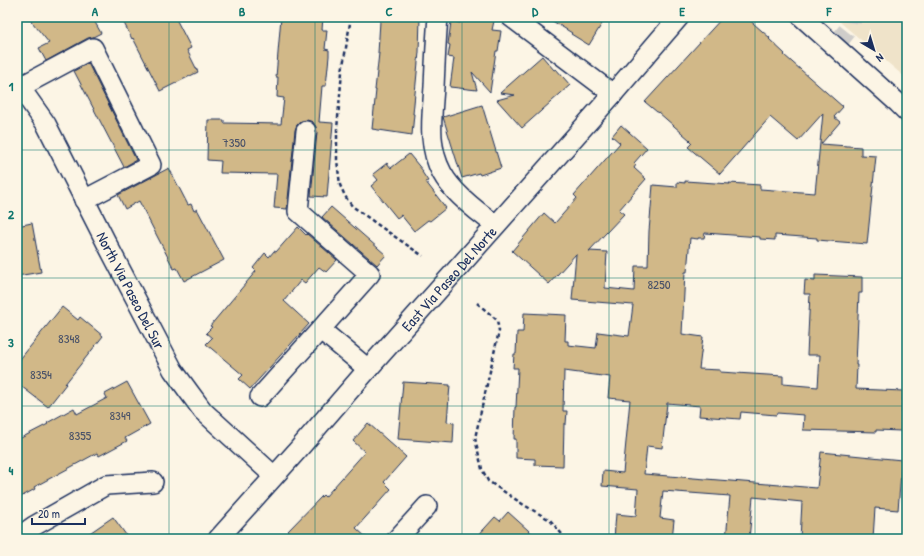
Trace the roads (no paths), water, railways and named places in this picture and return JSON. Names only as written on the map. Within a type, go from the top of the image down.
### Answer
[{"type":"street","points":[[438,17],[431,135],[434,155],[442,174],[456,192],[496,226]]},
{"type":"street","points":[[511,17],[613,94]]},
{"type":"street","name":"East Via Paseo Del Norte","points":[[218,539],[613,94],[679,17]]},
{"type":"street","points":[[802,17],[907,112]]},
{"type":"street","points":[[19,85],[93,48],[151,165],[84,200]]},
{"type":"street","name":"North Via Paseo Del Sur","points":[[19,85],[46,124],[173,370],[203,411],[274,476]]},
{"type":"street","points":[[260,397],[370,274],[298,211],[306,131]]},
{"type":"street","points":[[321,330],[368,369]]},
{"type":"street","points":[[17,538],[34,526],[106,485],[153,482]]},
{"type":"street","points":[[397,539],[427,506]]},
{"type":"tunnel","points":[[835,46],[851,26],[852,17]]}]
